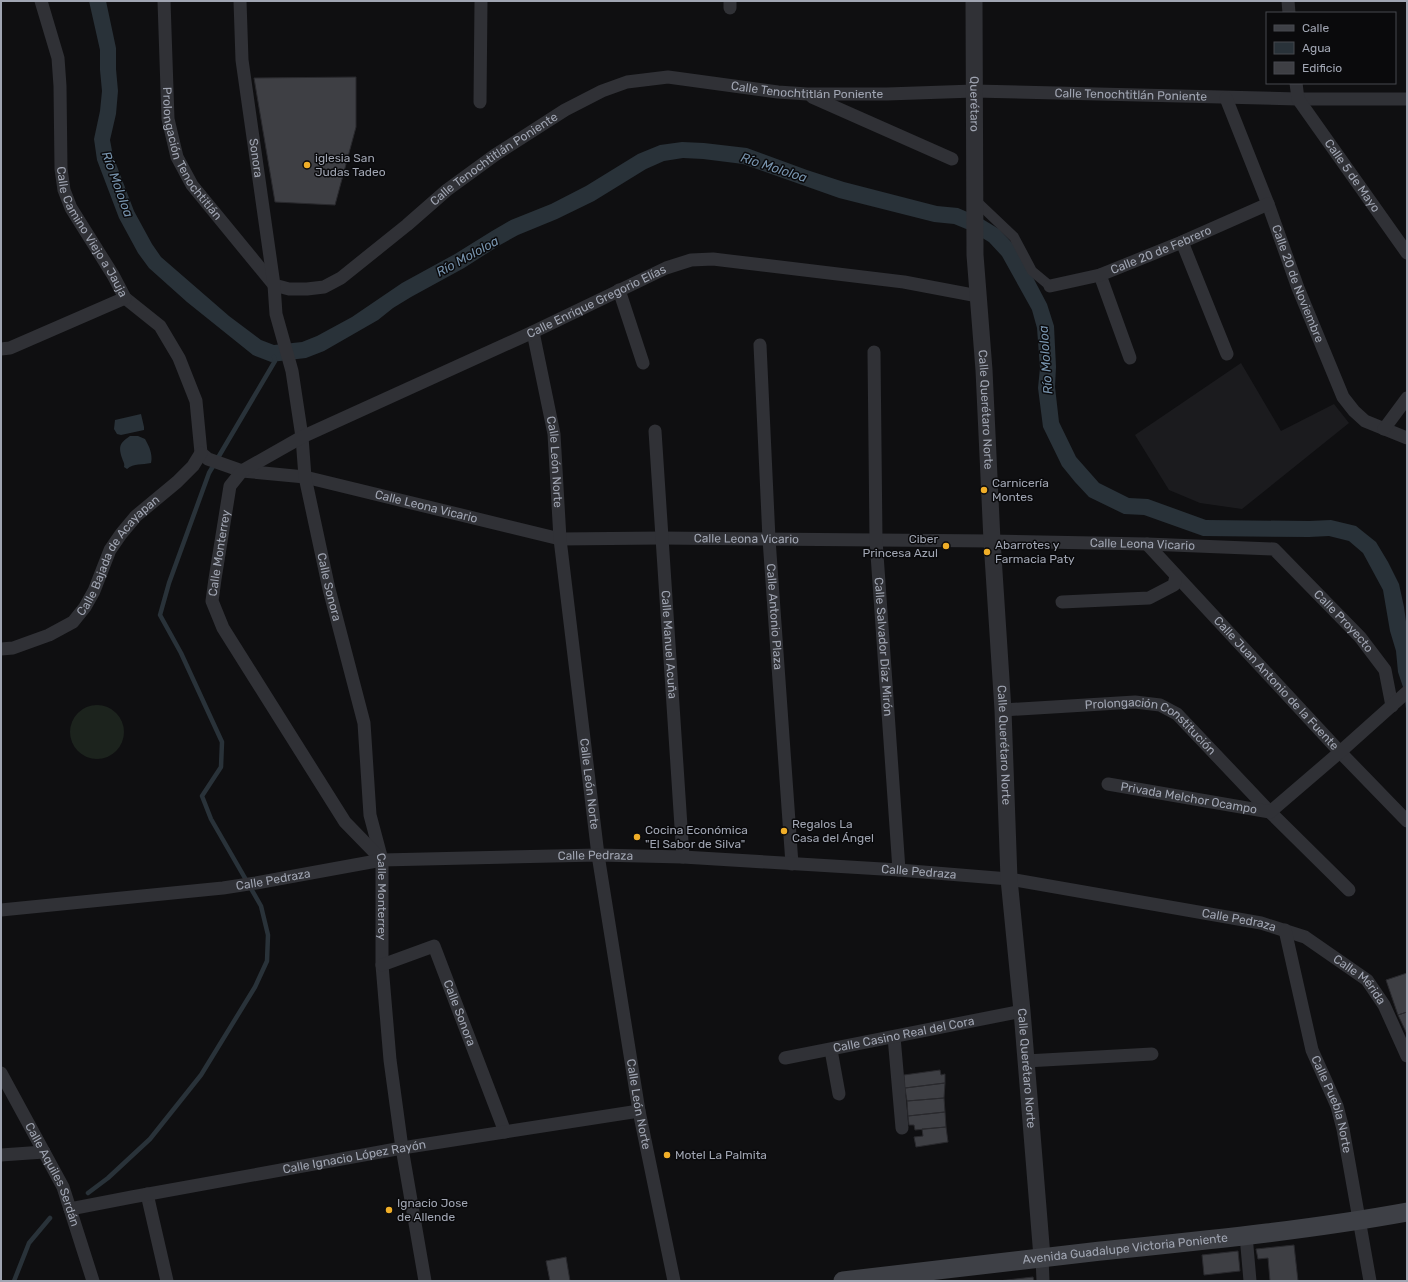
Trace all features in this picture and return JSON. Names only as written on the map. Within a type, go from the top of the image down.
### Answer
[{"type":"main road","name":"Avenida Guadalupe Victoria Poniente","points":[[843,1281],[1042,1257],[1246,1235],[1360,1221],[1407,1212]]},
{"type":"street","name":"Calle Camino Viejo a Jauja","points":[[41,1],[58,58],[60,86],[61,169],[64,190],[71,208],[113,274],[125,298],[160,326],[179,358],[196,401],[204,456]]},
{"type":"street","name":"Prolongación Tenochtitlán","points":[[164,1],[168,119],[177,157],[192,185],[274,285]]},
{"type":"street","name":"Sonora","points":[[240,1],[242,60],[274,285],[276,314]]},
{"type":"street","points":[[480,102],[482,1]]},
{"type":"street","name":"Querétaro","points":[[974,1],[975,204]]},
{"type":"street","points":[[1288,1],[1289,12]]},
{"type":"street","name":"Calle Tenochtitlán Poniente","points":[[274,285],[289,289],[324,287],[341,278],[407,225],[447,190],[495,155],[565,110],[602,91],[627,82],[668,77],[778,92],[807,94],[887,94],[974,91],[1226,98],[1407,99]]},
{"type":"street","points":[[1296,84],[1298,99]]},
{"type":"street","points":[[807,94],[952,159]]},
{"type":"street","name":"Calle 20 de Noviembre","points":[[1226,98],[1268,204],[1298,288],[1343,397],[1354,411],[1365,421],[1407,438]]},
{"type":"street","name":"Calle 5 de Mayo","points":[[1298,99],[1407,253]]},
{"type":"street","points":[[975,204],[1014,237],[1032,271],[1050,286]]},
{"type":"street","name":"Calle Querétaro Norte","points":[[975,204],[975,256],[984,370],[992,541],[1003,710],[1009,879],[1022,1011],[1043,1281]]},
{"type":"street","name":"Calle 20 de Febrero","points":[[1050,286],[1100,275],[1182,242],[1268,204]]},
{"type":"street","points":[[1182,242],[1227,354]]},
{"type":"street","name":"Calle Enrique Gregorio Elías","points":[[242,471],[302,437],[533,332],[666,268],[691,260],[713,260],[904,282],[978,296]]},
{"type":"street","points":[[1100,275],[1130,358]]},
{"type":"street","points":[[619,290],[643,363]]},
{"type":"street","points":[[1,349],[10,348],[125,298]]},
{"type":"street","name":"Calle Sonora","points":[[276,314],[292,371],[302,437],[305,477],[329,590],[364,723],[370,815],[382,860]]},
{"type":"street","name":"Calle León Norte","points":[[533,332],[554,434],[560,539],[598,855],[639,1111],[674,1281]]},
{"type":"street","name":"Calle Antonio Plaza","points":[[760,345],[769,539],[792,864]]},
{"type":"street","name":"Calle Salvador Díaz Mirón","points":[[874,352],[876,540],[899,870]]},
{"type":"street","points":[[1384,429],[1407,398]]},
{"type":"street","name":"Calle Manuel Acuña","points":[[655,431],[683,858]]},
{"type":"street","name":"Calle Leona Vicario","points":[[204,456],[242,471],[305,477],[560,539],[662,538],[992,541],[1147,544],[1274,549]]},
{"type":"street","name":"Calle Bajada de Acayapan","points":[[1,649],[12,648],[49,635],[73,622],[86,607],[110,550],[121,534],[136,516],[177,482],[204,456]]},
{"type":"street","name":"Calle Monterrey","points":[[242,471],[230,486],[212,601],[223,628],[345,822],[382,860],[382,964],[390,1060],[402,1148],[425,1281]]},
{"type":"street","name":"Calle Juan Antonio de la Fuente","points":[[1147,544],[1340,752],[1407,821]]},
{"type":"street","name":"Calle Proyecto","points":[[1274,549],[1360,637],[1385,670],[1394,704]]},
{"type":"street","points":[[1062,602],[1149,598],[1174,585],[1176,576]]},
{"type":"street","points":[[1270,812],[1407,692]]},
{"type":"street","name":"Prolongación Constitución","points":[[1003,710],[1135,702],[1160,705],[1177,714],[1270,812],[1349,890]]},
{"type":"street","name":"Privada Melchor Ocampo","points":[[1108,784],[1270,812]]},
{"type":"street","name":"Calle Pedraza","points":[[1,910],[223,888],[382,860],[598,855],[683,858],[899,870],[1009,879],[1261,922],[1285,930]]},
{"type":"street","name":"Calle Mérida","points":[[1285,930],[1304,937],[1367,980],[1384,1005],[1407,1056]]},
{"type":"street","name":"Calle Puebla Norte","points":[[1285,930],[1312,1050],[1337,1106],[1343,1129],[1370,1281]]},
{"type":"street","name":"Calle Sonora","points":[[382,964],[434,946],[505,1132]]},
{"type":"street","name":"Calle Casino Real del Cora","points":[[785,1058],[1022,1011]]},
{"type":"street","points":[[894,1037],[902,1128]]},
{"type":"street","points":[[831,1050],[839,1094]]},
{"type":"street","points":[[1026,1061],[1152,1054]]},
{"type":"street","name":"Calle Aquiles Serdán","points":[[1,1073],[63,1187],[93,1281]]},
{"type":"street","name":"Calle Ignacio López Rayón","points":[[70,1209],[402,1148],[639,1111]]},
{"type":"street","points":[[1,1155],[44,1152]]},
{"type":"street","points":[[147,1194],[167,1281]]},
{"type":"street","points":[[1246,1235],[1250,1281]]},
{"type":"shaded area","points":[[1241,363],[1281,431],[1334,404],[1349,423],[1242,509],[1200,503],[1169,490],[1135,435]]},
{"type":"shaded area","points":[[97,705],[112,710],[116,713],[119,717],[124,732],[119,747],[116,751],[112,754],[97,759],[82,754],[78,751],[75,747],[70,732],[75,717],[78,713],[82,710]]},
{"type":"water","name":"Río Mololoa","points":[[89,1],[106,1],[116,48],[118,91],[116,114],[110,140],[113,156],[134,211],[161,257],[229,316],[261,340],[274,345],[302,342],[317,336],[352,317],[402,283],[455,254],[511,220],[551,204],[586,186],[638,154],[660,145],[682,142],[747,148],[844,182],[937,206],[958,208],[979,217],[999,229],[1015,246],[1047,304],[1054,326],[1056,367],[1055,387],[1059,422],[1076,457],[1099,483],[1129,498],[1148,499],[1206,520],[1331,520],[1356,526],[1376,542],[1399,584],[1404,607],[1407,629],[1407,718],[1404,690],[1398,672],[1396,651],[1390,631],[1383,590],[1363,553],[1349,541],[1329,536],[1203,536],[1144,515],[1124,514],[1089,497],[1075,482],[1062,466],[1043,427],[1038,388],[1040,368],[1037,328],[1032,310],[1002,256],[989,242],[971,231],[954,224],[934,222],[839,198],[743,164],[683,158],[664,161],[646,169],[594,201],[557,219],[518,235],[500,245],[464,268],[411,297],[393,308],[378,320],[324,351],[306,358],[271,362],[253,355],[187,302],[149,268],[138,253],[119,218],[97,160],[94,139],[100,111],[102,91],[100,50]]},
{"type":"water","points":[[141,414],[144,430],[121,435],[117,434],[114,429],[115,420]]},
{"type":"water","points":[[130,436],[138,436],[145,439],[151,453],[151,463],[135,465],[127,469],[124,467],[120,448],[122,443]]},
{"type":"building","name":"iglesia San Judas Tadeo","points":[[356,77],[356,127],[335,205],[275,202],[254,78]]},
{"type":"building","points":[[1407,973],[1407,1012],[1398,1015],[1386,980]]},
{"type":"building","points":[[1407,1012],[1407,1034],[1398,1015]]},
{"type":"building","points":[[940,1070],[941,1075],[945,1074],[945,1083],[905,1088],[904,1075]]},
{"type":"building","points":[[945,1083],[944,1098],[907,1101],[905,1088]]},
{"type":"building","points":[[944,1098],[945,1112],[908,1116],[907,1101]]},
{"type":"building","points":[[945,1112],[946,1127],[915,1130],[914,1125],[909,1125],[908,1116]]},
{"type":"building","points":[[946,1127],[948,1142],[916,1147],[914,1137],[923,1136],[922,1129]]},
{"type":"building","points":[[1294,1245],[1298,1281],[1270,1281],[1268,1258],[1258,1259],[1256,1249]]},
{"type":"building","points":[[1238,1251],[1240,1271],[1204,1275],[1202,1255]]},
{"type":"building","points":[[566,1257],[570,1281],[550,1281],[546,1261]]},
{"type":"building","points":[[1033,1277],[1034,1281],[998,1281]]},
{"type":"waterway","points":[[88,1193],[108,1178],[150,1139],[201,1075],[255,987],[267,961],[268,935],[261,906],[211,819],[202,796],[221,767],[222,742],[181,653],[160,615],[169,583],[209,473],[275,361],[274,357]]},
{"type":"waterway","points":[[14,1281],[29,1243],[50,1218]]},
{"type":"place","name":"iglesia San Judas Tadeo","points":[[307,165]]},
{"type":"place","name":"Carnicería Montes","points":[[984,490]]},
{"type":"place","name":"Ciber Princesa Azul","points":[[946,546]]},
{"type":"place","name":"Abarrotes y Farmacia Paty","points":[[987,552]]},
{"type":"place","name":"Regalos La Casa del Ángel","points":[[784,831]]},
{"type":"place","name":"Cocina Económica \"El Sabor de Silva\"","points":[[637,837]]},
{"type":"place","name":"Motel La Palmita","points":[[667,1155]]},
{"type":"place","name":"Ignacio Jose de Allende","points":[[389,1210]]}]
